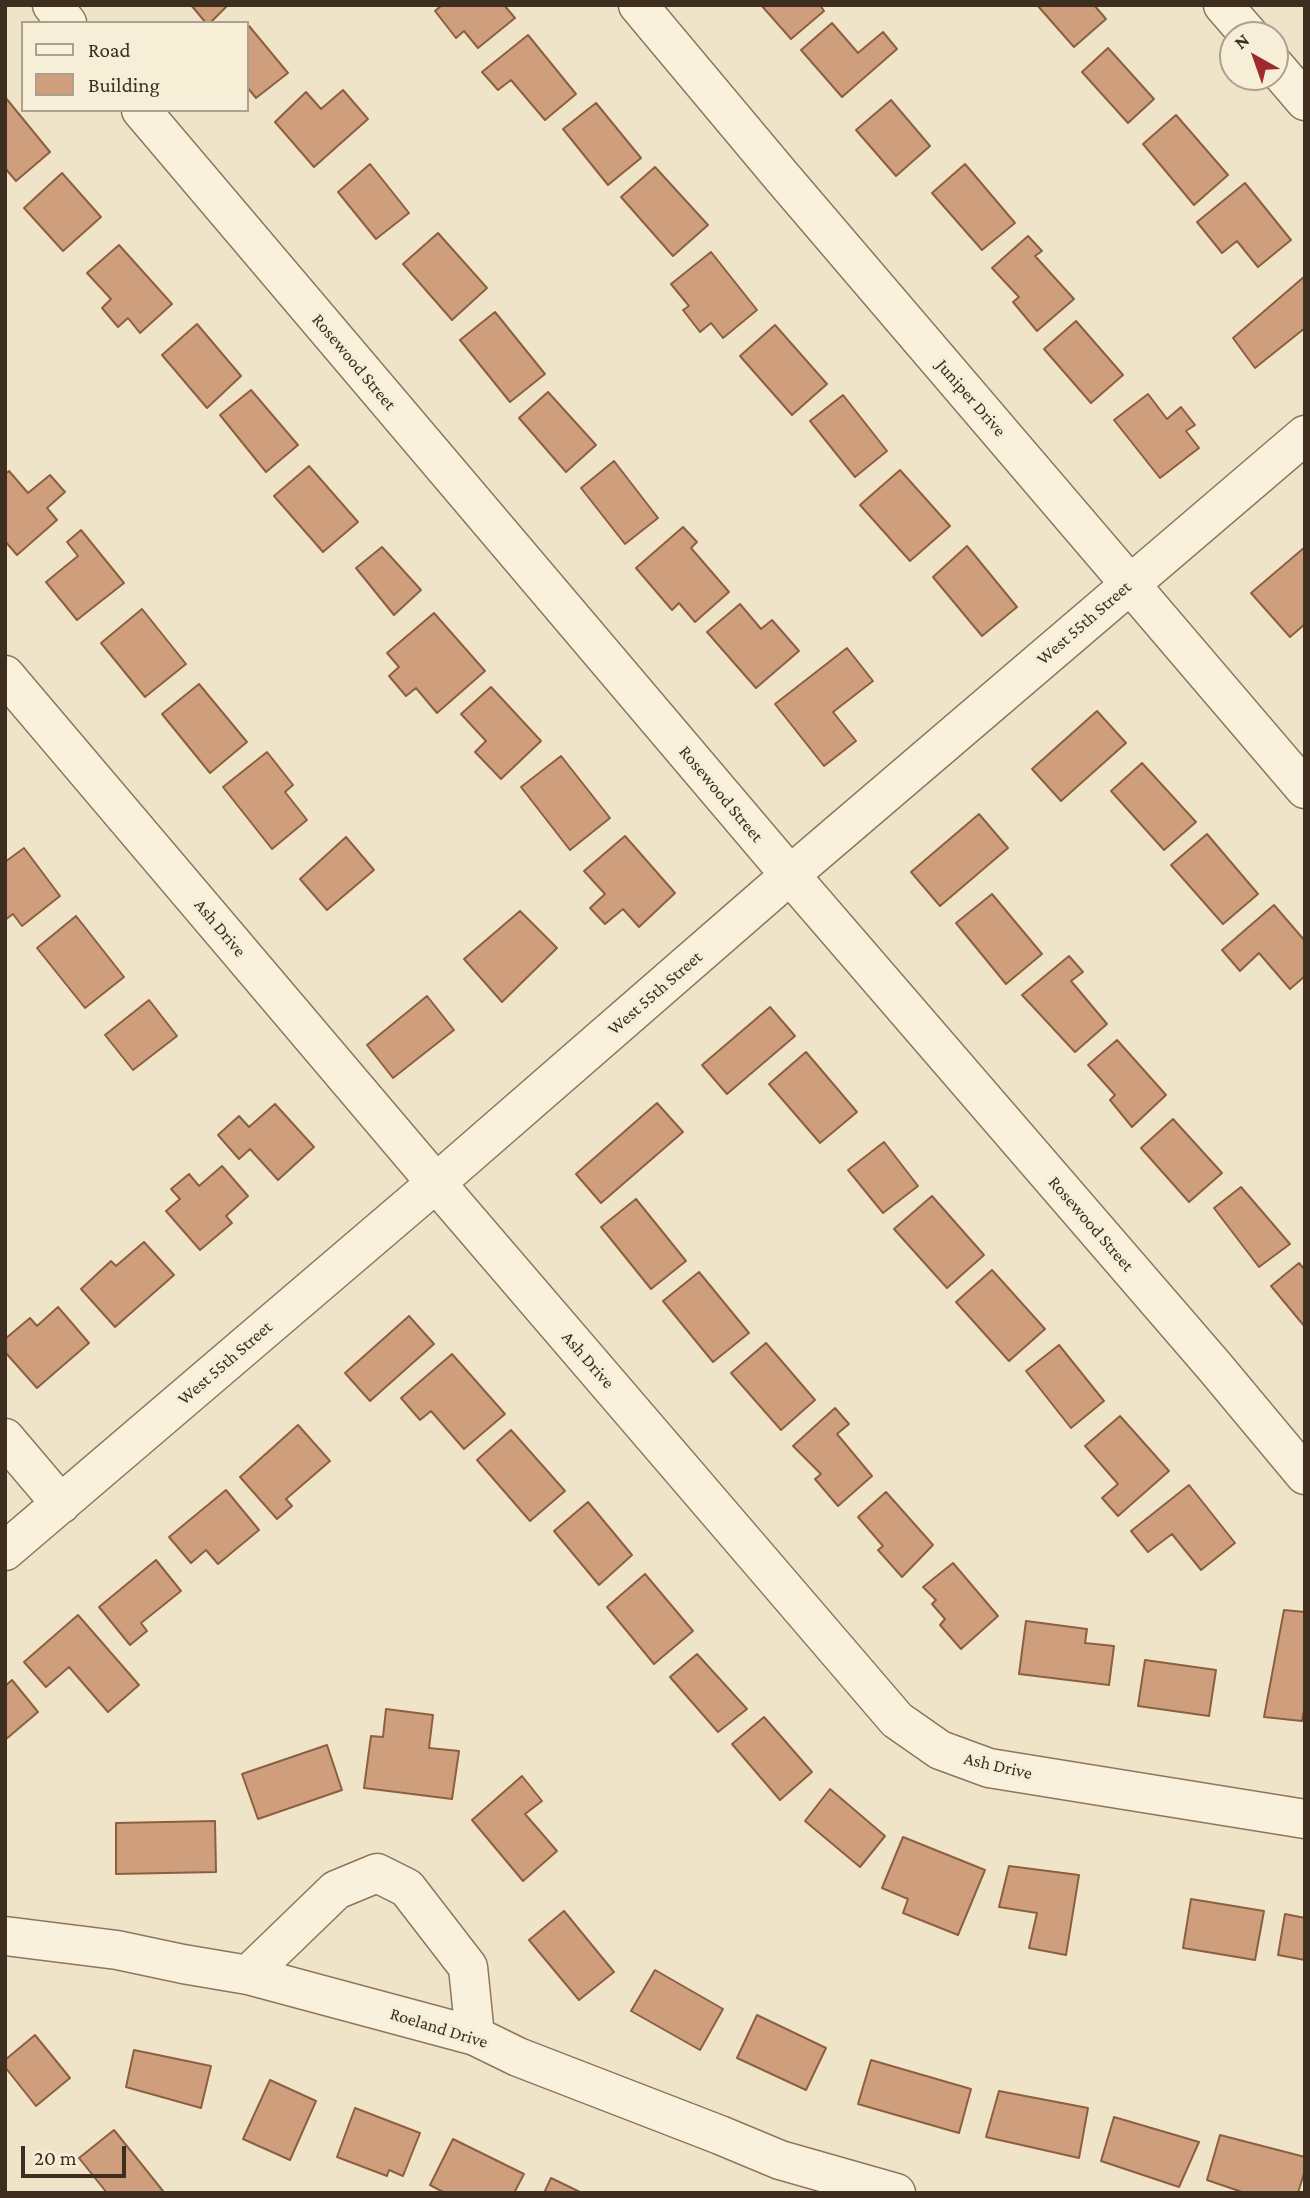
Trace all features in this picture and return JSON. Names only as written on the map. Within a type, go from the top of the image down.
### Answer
[{"type":"street","points":[[52,5],[65,21]]},
{"type":"street","name":"Juniper Drive","points":[[638,5],[1305,789]]},
{"type":"street","points":[[1223,5],[1236,21]]},
{"type":"street","points":[[1289,82],[1305,101]]},
{"type":"street","name":"Rosewood Street","points":[[143,112],[790,875],[1305,1475]]},
{"type":"street","name":"West 55th Street","points":[[5,1551],[1305,435]]},
{"type":"street","name":"Ash Drive","points":[[5,675],[897,1720],[940,1751],[989,1768],[1305,1819]]},
{"type":"street","points":[[5,1438],[61,1504]]},
{"type":"street","points":[[248,1975],[336,1890],[377,1873],[407,1888],[468,1967],[475,2035]]},
{"type":"street","name":"Roeland Drive","points":[[5,1936],[117,1950],[248,1975],[475,2035],[518,2057],[720,2135],[788,2177],[896,2193]]},
{"type":"building","points":[[191,5],[228,5],[212,21],[204,21]]},
{"type":"building","points":[[442,5],[504,5],[515,18],[478,48],[464,31],[456,38],[435,11]]},
{"type":"building","points":[[761,5],[820,5],[824,11],[791,39]]},
{"type":"building","points":[[1037,5],[1094,5],[1106,19],[1074,47]]},
{"type":"building","points":[[832,23],[858,53],[883,32],[897,49],[842,97],[801,50]]},
{"type":"building","points":[[248,28],[288,73],[256,98],[248,88]]},
{"type":"building","points":[[528,35],[576,94],[545,120],[511,80],[498,90],[482,72]]},
{"type":"building","points":[[1108,48],[1154,99],[1128,123],[1082,72]]},
{"type":"building","points":[[343,90],[368,119],[314,167],[275,122],[306,92],[321,109]]},
{"type":"building","points":[[5,97],[50,152],[16,181],[5,168]]},
{"type":"building","points":[[891,100],[930,146],[896,176],[856,130]]},
{"type":"building","points":[[596,103],[641,158],[608,185],[563,129]]},
{"type":"building","points":[[1176,115],[1228,175],[1194,205],[1143,144]]},
{"type":"building","points":[[370,164],[409,213],[376,239],[338,192]]},
{"type":"building","points":[[965,164],[1015,223],[982,250],[932,193]]},
{"type":"building","points":[[655,167],[708,225],[673,256],[621,197]]},
{"type":"building","points":[[62,173],[101,217],[63,251],[24,208]]},
{"type":"building","points":[[1245,183],[1291,240],[1258,267],[1237,241],[1222,253],[1197,222]]},
{"type":"building","points":[[438,233],[487,288],[452,320],[403,264]]},
{"type":"building","points":[[1028,236],[1042,251],[1035,256],[1074,299],[1037,331],[1013,302],[1019,297],[992,268]]},
{"type":"building","points":[[119,245],[172,304],[140,333],[128,318],[118,327],[102,308],[111,299],[87,273]]},
{"type":"building","points":[[711,252],[757,310],[723,338],[711,323],[700,332],[683,310],[689,306],[671,284]]},
{"type":"building","points":[[1305,276],[1305,328],[1255,368],[1233,338]]},
{"type":"building","points":[[495,312],[545,374],[510,402],[460,340]]},
{"type":"building","points":[[1076,321],[1123,375],[1091,403],[1044,349]]},
{"type":"building","points":[[197,324],[241,376],[207,408],[162,355]]},
{"type":"building","points":[[775,325],[827,384],[792,415],[740,356]]},
{"type":"building","points":[[251,390],[298,445],[266,472],[220,415]]},
{"type":"building","points":[[548,392],[596,445],[566,472],[519,418]]},
{"type":"building","points":[[1148,394],[1167,419],[1181,407],[1195,425],[1186,431],[1199,448],[1160,478],[1114,420]]},
{"type":"building","points":[[843,395],[887,451],[855,477],[810,421]]},
{"type":"building","points":[[614,461],[658,518],[625,544],[581,488]]},
{"type":"building","points":[[309,466],[358,522],[323,552],[274,496]]},
{"type":"building","points":[[900,470],[950,526],[910,561],[860,505]]},
{"type":"building","points":[[9,471],[28,493],[50,475],[65,492],[47,508],[57,520],[17,555],[5,541],[5,474]]},
{"type":"building","points":[[683,527],[697,542],[691,548],[729,592],[695,622],[679,603],[672,610],[636,568]]},
{"type":"building","points":[[81,530],[124,583],[77,620],[46,582],[78,556],[67,542]]},
{"type":"building","points":[[967,546],[1017,607],[982,636],[933,577]]},
{"type":"building","points":[[382,547],[421,590],[394,615],[356,568]]},
{"type":"building","points":[[1305,547],[1305,624],[1290,637],[1251,593]]},
{"type":"building","points":[[740,604],[761,629],[772,620],[799,651],[756,688],[707,632]]},
{"type":"building","points":[[142,609],[186,664],[145,697],[101,643]]},
{"type":"building","points":[[434,613],[485,671],[437,713],[416,688],[406,696],[389,676],[399,667],[387,653]]},
{"type":"building","points":[[847,648],[873,681],[833,712],[856,741],[824,766],[775,704]]},
{"type":"building","points":[[199,684],[247,742],[210,773],[162,714]]},
{"type":"building","points":[[491,687],[541,741],[501,779],[475,752],[486,741],[461,714]]},
{"type":"building","points":[[1097,711],[1126,743],[1061,801],[1032,769]]},
{"type":"building","points":[[267,752],[293,785],[285,792],[307,820],[272,849],[223,787]]},
{"type":"building","points":[[561,756],[610,818],[570,850],[521,787]]},
{"type":"building","points":[[1142,763],[1196,822],[1164,850],[1111,791]]},
{"type":"building","points":[[979,814],[1008,848],[940,906],[911,872]]},
{"type":"building","points":[[1207,834],[1258,894],[1223,924],[1171,865]]},
{"type":"building","points":[[625,836],[675,893],[639,927],[623,909],[605,924],[590,908],[605,894],[584,871]]},
{"type":"building","points":[[346,837],[374,870],[327,910],[300,879]]},
{"type":"building","points":[[24,848],[60,896],[22,926],[13,914],[5,920],[5,862]]},
{"type":"building","points":[[992,894],[1042,954],[1006,984],[956,923]]},
{"type":"building","points":[[1274,905],[1305,941],[1305,976],[1290,989],[1259,953],[1240,971],[1222,950]]},
{"type":"building","points":[[520,911],[557,948],[502,1002],[464,959]]},
{"type":"building","points":[[76,916],[124,977],[85,1008],[37,948]]},
{"type":"building","points":[[1069,956],[1083,972],[1071,981],[1107,1024],[1075,1052],[1022,995]]},
{"type":"building","points":[[427,996],[454,1030],[393,1078],[367,1045]]},
{"type":"building","points":[[149,1000],[177,1036],[133,1070],[105,1035]]},
{"type":"building","points":[[770,1007],[795,1036],[727,1094],[702,1065]]},
{"type":"building","points":[[1117,1040],[1166,1095],[1132,1127],[1110,1100],[1115,1095],[1088,1065]]},
{"type":"building","points":[[806,1052],[857,1112],[820,1143],[769,1084]]},
{"type":"building","points":[[657,1103],[683,1132],[601,1203],[576,1174]]},
{"type":"building","points":[[275,1104],[314,1147],[278,1180],[250,1149],[239,1159],[218,1135],[239,1116],[249,1127]]},
{"type":"building","points":[[1173,1119],[1222,1173],[1189,1202],[1141,1148]]},
{"type":"building","points":[[884,1142],[918,1186],[883,1213],[848,1170]]},
{"type":"building","points":[[222,1166],[248,1196],[226,1216],[232,1223],[200,1250],[166,1211],[180,1199],[171,1189],[189,1174],[199,1186]]},
{"type":"building","points":[[1241,1187],[1290,1244],[1259,1267],[1214,1208]]},
{"type":"building","points":[[932,1196],[984,1255],[947,1288],[894,1229]]},
{"type":"building","points":[[636,1199],[686,1261],[651,1289],[601,1227]]},
{"type":"building","points":[[144,1242],[174,1275],[115,1327],[81,1289],[111,1261],[116,1266]]},
{"type":"building","points":[[1299,1263],[1305,1270],[1305,1327],[1271,1286]]},
{"type":"building","points":[[992,1270],[1045,1329],[1009,1361],[956,1302]]},
{"type":"building","points":[[699,1272],[749,1333],[713,1362],[663,1301]]},
{"type":"building","points":[[58,1307],[89,1343],[37,1388],[5,1352],[5,1339],[30,1318],[37,1326]]},
{"type":"building","points":[[409,1316],[434,1344],[370,1401],[345,1373]]},
{"type":"building","points":[[766,1343],[815,1400],[781,1430],[731,1373]]},
{"type":"building","points":[[1059,1345],[1104,1401],[1071,1428],[1026,1371]]},
{"type":"building","points":[[452,1354],[505,1414],[464,1449],[431,1411],[420,1420],[401,1398]]},
{"type":"building","points":[[835,1408],[849,1424],[837,1434],[872,1476],[838,1506],[815,1479],[821,1474],[793,1446]]},
{"type":"building","points":[[1120,1416],[1169,1471],[1118,1516],[1102,1498],[1118,1484],[1085,1446]]},
{"type":"building","points":[[298,1425],[330,1461],[286,1499],[292,1506],[277,1519],[240,1477]]},
{"type":"building","points":[[511,1430],[565,1491],[530,1521],[477,1460]]},
{"type":"building","points":[[1189,1485],[1235,1543],[1201,1570],[1172,1534],[1148,1552],[1131,1531]]},
{"type":"building","points":[[226,1490],[259,1530],[218,1564],[206,1550],[191,1563],[169,1537]]},
{"type":"building","points":[[886,1492],[933,1545],[902,1577],[878,1550],[883,1546],[858,1517]]},
{"type":"building","points":[[588,1502],[632,1555],[599,1585],[554,1531]]},
{"type":"building","points":[[156,1560],[181,1591],[141,1623],[147,1631],[130,1645],[99,1607]]},
{"type":"building","points":[[953,1563],[998,1616],[961,1649],[940,1625],[945,1619],[932,1604],[936,1600],[923,1587]]},
{"type":"building","points":[[645,1574],[693,1631],[654,1664],[607,1607]]},
{"type":"building","points":[[1284,1610],[1305,1612],[1305,1705],[1302,1721],[1264,1717]]},
{"type":"building","points":[[78,1615],[139,1685],[108,1712],[69,1667],[46,1687],[24,1662]]},
{"type":"building","points":[[1026,1621],[1087,1629],[1085,1643],[1114,1646],[1109,1685],[1019,1674]]},
{"type":"building","points":[[697,1654],[747,1709],[718,1732],[670,1677]]},
{"type":"building","points":[[1145,1660],[1216,1670],[1209,1716],[1138,1706]]},
{"type":"building","points":[[12,1680],[38,1712],[5,1740],[5,1686]]},
{"type":"building","points":[[386,1709],[433,1715],[429,1748],[459,1751],[452,1799],[364,1788],[371,1736],[383,1737]]},
{"type":"building","points":[[764,1717],[812,1772],[780,1800],[732,1744]]},
{"type":"building","points":[[327,1745],[342,1790],[258,1819],[242,1774]]},
{"type":"building","points":[[522,1776],[542,1801],[525,1814],[557,1851],[523,1881],[472,1820]]},
{"type":"building","points":[[830,1789],[885,1836],[860,1867],[805,1821]]},
{"type":"building","points":[[215,1821],[216,1872],[116,1874],[116,1823]]},
{"type":"building","points":[[903,1837],[985,1870],[958,1935],[903,1913],[908,1899],[882,1888]]},
{"type":"building","points":[[1009,1866],[1079,1875],[1066,1955],[1029,1948],[1037,1913],[999,1907]]},
{"type":"building","points":[[1191,1899],[1264,1911],[1255,1960],[1183,1948]]},
{"type":"building","points":[[564,1911],[614,1972],[579,2000],[529,1940]]},
{"type":"building","points":[[1285,1914],[1305,1918],[1305,1960],[1278,1955]]},
{"type":"building","points":[[655,1970],[723,2009],[700,2050],[631,2011]]},
{"type":"building","points":[[757,2015],[826,2048],[806,2090],[737,2058]]},
{"type":"building","points":[[35,2035],[70,2078],[36,2106],[5,2067],[5,2060]]},
{"type":"building","points":[[134,2050],[211,2066],[201,2108],[126,2087]]},
{"type":"building","points":[[871,2060],[971,2089],[959,2133],[858,2104]]},
{"type":"building","points":[[270,2080],[316,2101],[290,2160],[243,2139]]},
{"type":"building","points":[[999,2091],[1088,2108],[1079,2158],[986,2137]]},
{"type":"building","points":[[355,2108],[420,2133],[403,2176],[389,2170],[387,2176],[337,2157]]},
{"type":"building","points":[[1114,2117],[1199,2142],[1179,2187],[1101,2161]]},
{"type":"building","points":[[114,2130],[163,2191],[161,2193],[107,2193],[79,2158]]},
{"type":"building","points":[[1220,2135],[1305,2157],[1305,2170],[1298,2193],[1245,2193],[1207,2180]]},
{"type":"building","points":[[453,2139],[524,2174],[514,2193],[445,2193],[430,2185]]},
{"type":"building","points":[[551,2178],[582,2193],[544,2193]]}]
